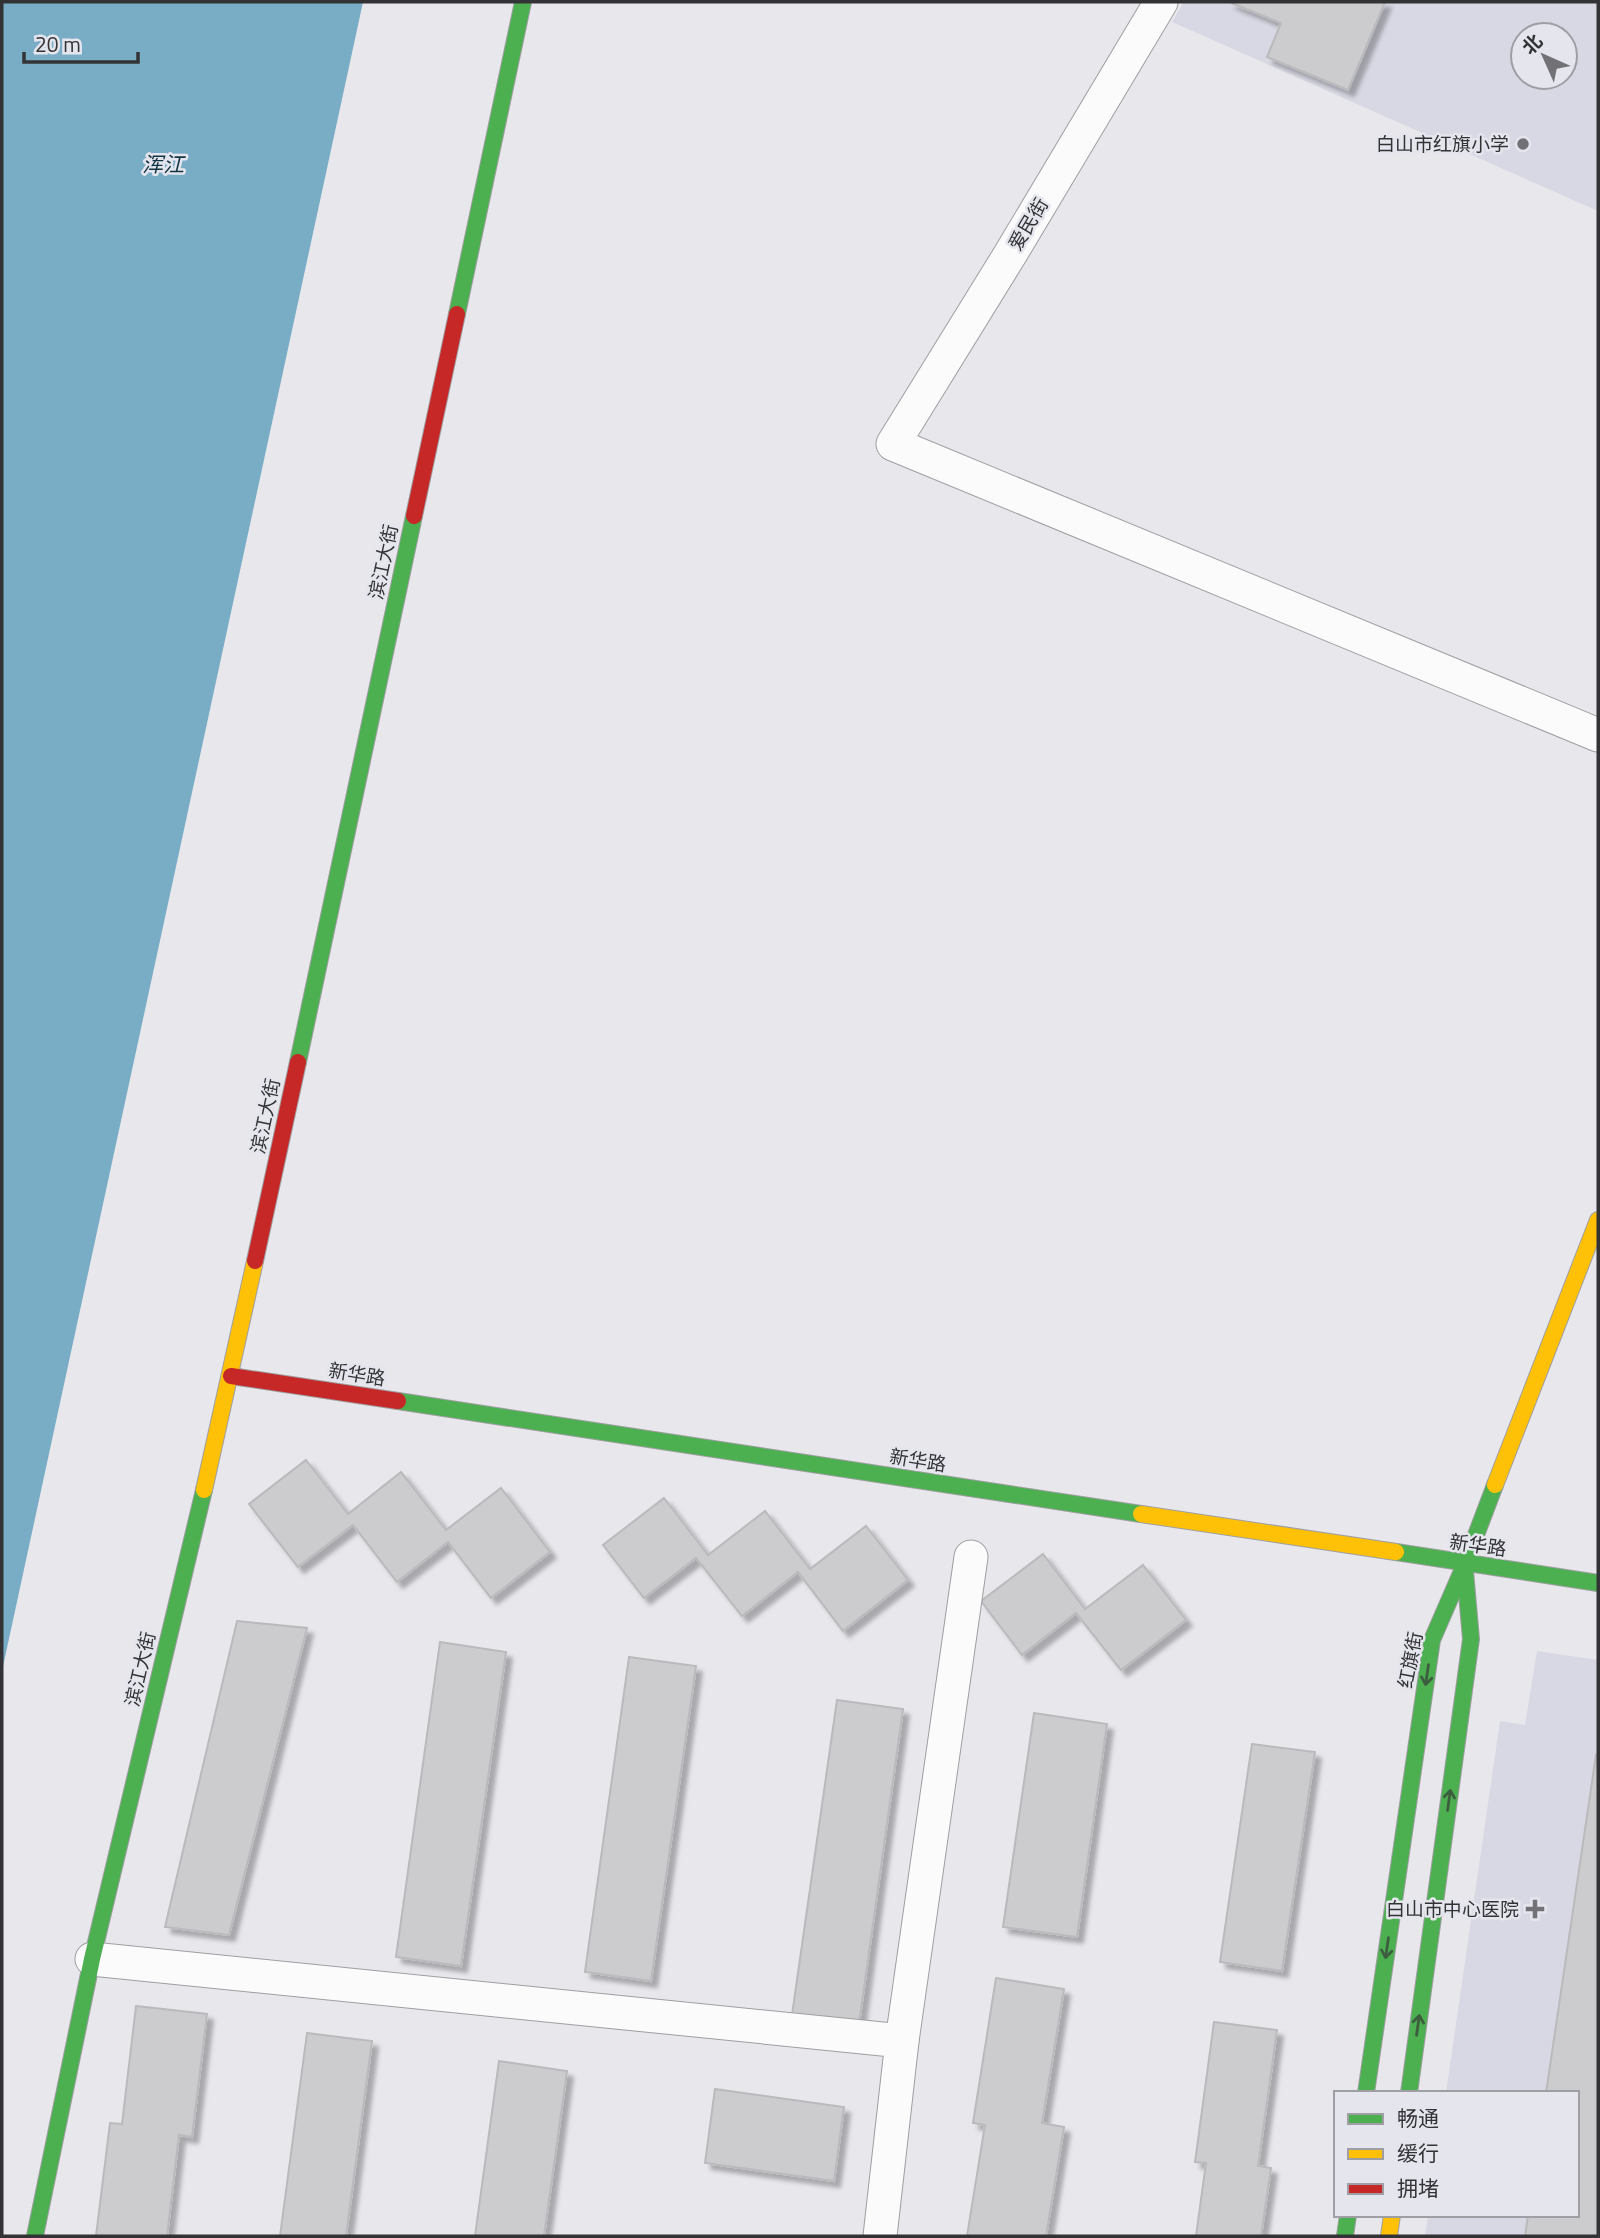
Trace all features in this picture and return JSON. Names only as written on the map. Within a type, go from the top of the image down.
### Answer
[{"type":"main road","name":"滨江大街","points":[[35,2236],[92,1959],[232,1376],[523,2]]},
{"type":"main road","name":"红旗街","points":[[1366,2091],[1432,1640],[1465,1564],[1598,1220]]},
{"type":"main road","name":"新华路","points":[[232,1376],[1598,1584]]},
{"type":"main road","points":[[1409,2091],[1471,1639],[1465,1564]]},
{"type":"main road","points":[[1345,2236],[1348,2217]]},
{"type":"main road","points":[[1389,2236],[1392,2217]]},
{"type":"street","name":"爱民街","points":[[1161,2],[893,444],[1598,735]]},
{"type":"street","points":[[880,2236],[902,2041],[971,1557]]},
{"type":"street","points":[[92,1959],[902,2041]]},
{"type":"shaded area","name":"白山市红旗小学","points":[[1184,2],[1598,2],[1598,211],[1172,22]]},
{"type":"shaded area","name":"白山市中心医院","points":[[1537,1651],[1598,1660],[1598,2236],[1425,2236],[1428,2217],[1579,2217],[1579,2091],[1446,2091],[1500,1721],[1525,1725]]},
{"type":"water","name":"浑江","points":[[2,2],[363,2],[2,1671]]},
{"type":"building","points":[[1229,2],[1385,2],[1348,90],[1267,57],[1281,23]]},
{"type":"building","points":[[306,1460],[348,1514],[401,1472],[446,1530],[501,1488],[550,1552],[491,1598],[448,1542],[397,1582],[353,1525],[298,1567],[249,1504]]},
{"type":"building","points":[[664,1498],[708,1555],[765,1511],[810,1569],[866,1526],[908,1580],[843,1631],[798,1572],[742,1616],[696,1558],[644,1598],[603,1545]]},
{"type":"building","points":[[1043,1554],[1085,1609],[1143,1565],[1186,1620],[1121,1670],[1076,1613],[1022,1655],[981,1601]]},
{"type":"building","points":[[237,1621],[307,1628],[229,1935],[165,1927]]},
{"type":"building","points":[[440,1642],[506,1652],[461,1966],[396,1957]]},
{"type":"building","points":[[629,1657],[696,1666],[651,1981],[585,1972]]},
{"type":"building","points":[[837,1700],[903,1709],[859,2024],[792,2015]]},
{"type":"building","points":[[1034,1713],[1107,1724],[1077,1937],[1003,1927]]},
{"type":"building","points":[[1252,1744],[1315,1752],[1282,1971],[1220,1962]]},
{"type":"building","points":[[1596,1755],[1598,2236],[1525,2236],[1528,2217],[1579,2217],[1579,2091],[1546,2091]]},
{"type":"building","points":[[996,1978],[1064,1989],[1042,2123],[1064,2127],[1046,2236],[967,2236],[985,2125],[973,2123]]},
{"type":"building","points":[[136,2006],[207,2014],[192,2137],[179,2135],[167,2236],[96,2236],[110,2123],[122,2124]]},
{"type":"building","points":[[1214,2022],[1277,2030],[1258,2166],[1271,2168],[1261,2236],[1196,2236],[1206,2163],[1195,2162]]},
{"type":"building","points":[[307,2033],[372,2041],[346,2236],[280,2236]]},
{"type":"building","points":[[499,2061],[567,2071],[544,2236],[475,2236]]},
{"type":"building","points":[[715,2089],[844,2107],[834,2181],[705,2163]]},
{"type":"traffic: fast","points":[[457,314],[523,2]]},
{"type":"traffic: fast","points":[[298,1062],[414,516]]},
{"type":"traffic: fast","points":[[398,1401],[1141,1514]]},
{"type":"traffic: fast","points":[[1366,2091],[1432,1640],[1495,1485]]},
{"type":"traffic: fast","points":[[35,2236],[92,1959],[204,1490]]},
{"type":"traffic: fast","points":[[1396,1552],[1598,1583]]},
{"type":"traffic: fast","points":[[1409,2091],[1471,1639],[1465,1571]]},
{"type":"traffic: fast","points":[[1345,2236],[1348,2217]]},
{"type":"traffic: slow","points":[[1495,1485],[1598,1220]]},
{"type":"traffic: slow","points":[[204,1490],[255,1261]]},
{"type":"traffic: slow","points":[[1141,1514],[1396,1552]]},
{"type":"traffic: slow","points":[[1389,2236],[1392,2217]]},
{"type":"traffic: jam","points":[[414,516],[457,314]]},
{"type":"traffic: jam","points":[[255,1261],[298,1062]]},
{"type":"traffic: jam","points":[[231,1376],[398,1401]]},
{"type":"place","name":"白山市红旗小学","points":[[1523,144]]},
{"type":"place","name":"白山市中心医院","points":[[1535,1909]]}]
